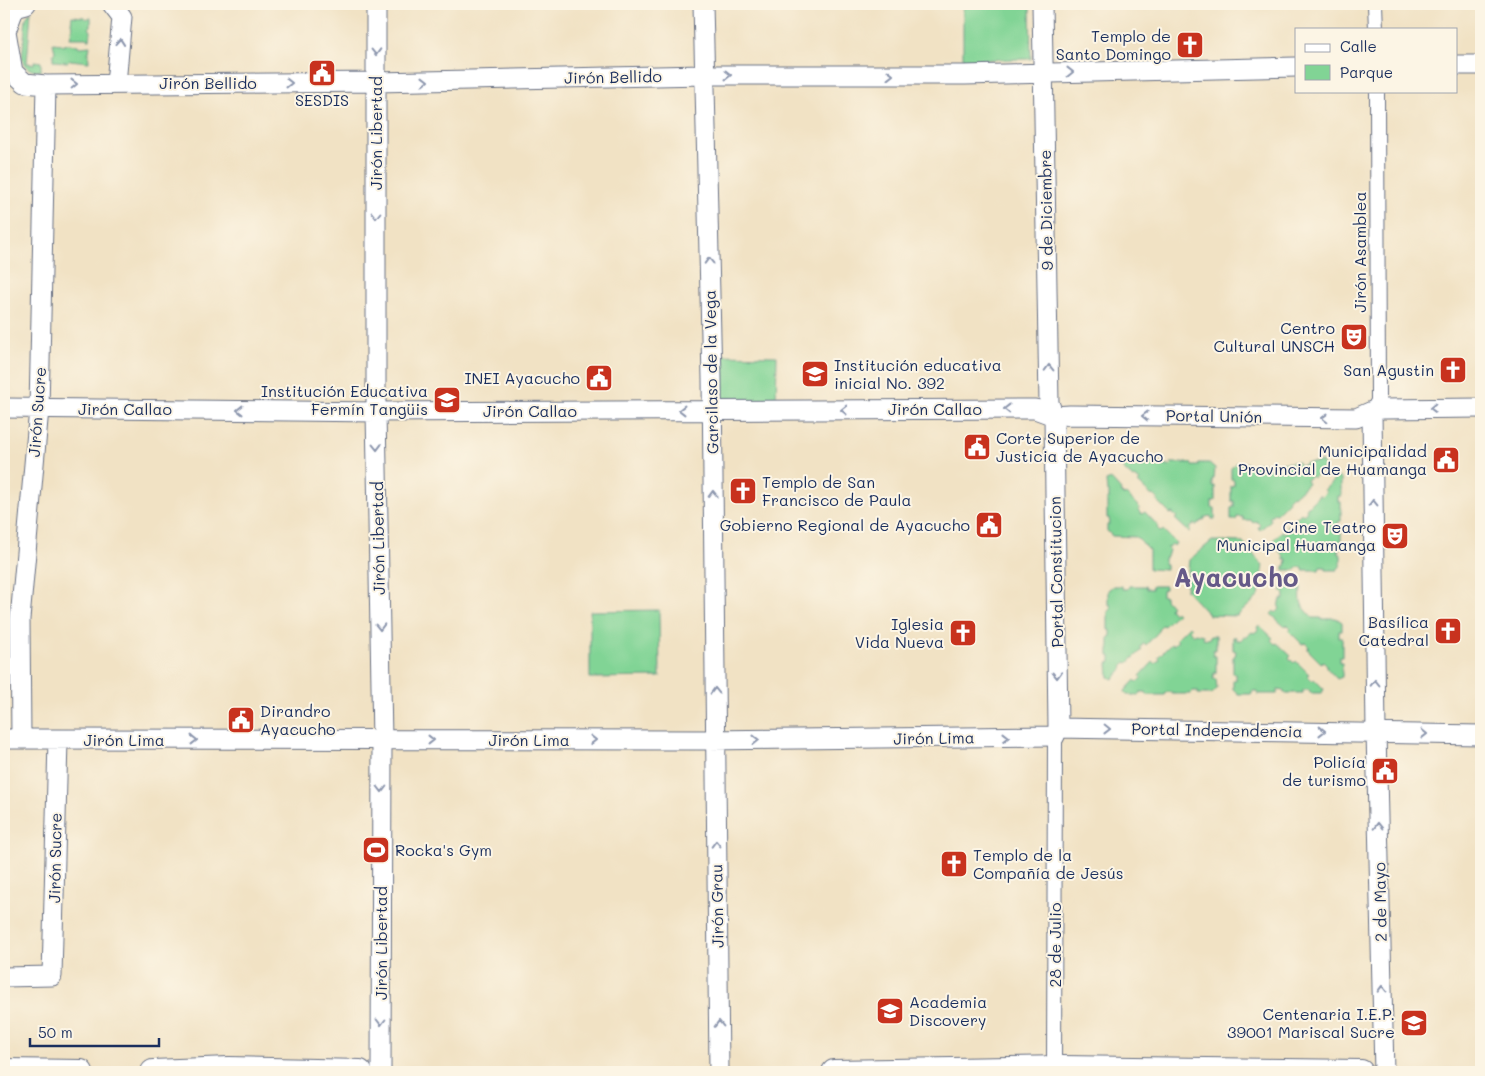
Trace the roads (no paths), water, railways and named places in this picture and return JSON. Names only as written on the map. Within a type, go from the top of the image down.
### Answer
[{"type":"street","name":"Jirón Bellido","points":[[26,4],[15,8],[5,30],[13,72],[25,83],[46,85],[377,82],[704,75],[965,75],[1295,67]]},
{"type":"street","points":[[112,4],[122,17],[116,84]]},
{"type":"street","name":"Jirón Libertad","points":[[376,4],[376,412],[382,740],[381,1072]]},
{"type":"street","name":"Garcilaso de la Vega","points":[[702,4],[712,410],[716,740]]},
{"type":"street","name":"9 de Diciembre","points":[[1042,4],[1049,403],[1054,416]]},
{"type":"street","points":[[1375,4],[1376,28]]},
{"type":"street","points":[[1458,65],[1481,65]]},
{"type":"street","name":"Jirón Sucre","points":[[12,739],[20,619],[39,409],[46,85]]},
{"type":"street","name":"Jirón Asamblea","points":[[1372,411],[1378,401],[1377,92]]},
{"type":"street","name":"Jirón Callao","points":[[4,408],[376,412],[1035,409],[1054,416]]},
{"type":"street","name":"Portal Unión","points":[[1054,416],[1356,418],[1382,409],[1481,408]]},
{"type":"street","name":"2 de Mayo","points":[[1372,411],[1376,732],[1384,1072]]},
{"type":"street","name":"Portal Constitucion","points":[[1054,416],[1057,732]]},
{"type":"street","name":"Jirón Lima","points":[[12,739],[716,740],[1057,732]]},
{"type":"street","name":"Portal Independencia","points":[[1057,732],[1376,732],[1481,735]]},
{"type":"street","name":"28 de Julio","points":[[1054,1070],[1057,732]]},
{"type":"street","name":"Jirón Sucre","points":[[4,976],[52,976],[58,740]]},
{"type":"street","name":"Jirón Grau","points":[[716,740],[719,1072]]},
{"type":"street","points":[[153,1072],[229,1068],[360,1072]]},
{"type":"street","points":[[834,1072],[1054,1070],[1361,1072]]},
{"type":"street","points":[[4,1071],[81,1072]]},
{"type":"place","name":"Templo de Santo Domingo","points":[[1190,45]]},
{"type":"place","name":"SESDIS","points":[[322,73]]},
{"type":"place","name":"Centro Cultural UNSCH","points":[[1354,337]]},
{"type":"place","name":"San Agustin","points":[[1453,370]]},
{"type":"place","name":"Institución educativa inicial No. 392","points":[[815,374]]},
{"type":"place","name":"INEI Ayacucho","points":[[599,378]]},
{"type":"place","name":"Institución Educativa Fermín Tangüis","points":[[447,400]]},
{"type":"place","name":"Corte Superior de Justicia de Ayacucho","points":[[977,447]]},
{"type":"place","name":"Municipalidad Provincial de Huamanga","points":[[1446,460]]},
{"type":"place","name":"Templo de San Francisco de Paula","points":[[743,491]]},
{"type":"place","name":"Gobierno Regional de Ayacucho","points":[[989,525]]},
{"type":"place","name":"Cine Teatro Municipal Huamanga","points":[[1395,536]]},
{"type":"place","name":"Basílica Catedral","points":[[1448,631]]},
{"type":"place","name":"Iglesia Vida Nueva","points":[[963,633]]},
{"type":"place","name":"Dirandro Ayacucho","points":[[241,720]]},
{"type":"place","name":"Policía de turismo","points":[[1385,771]]},
{"type":"place","name":"Rocka's Gym","points":[[376,850]]},
{"type":"place","name":"Templo de la Compañía de Jesús","points":[[954,864]]},
{"type":"place","name":"Academia Discovery","points":[[890,1011]]},
{"type":"place","name":"Centenaria I.E.P. 39001 Mariscal Sucre","points":[[1414,1023]]},
{"type":"district","name":"Ayacucho","points":[[1236,578]]}]
